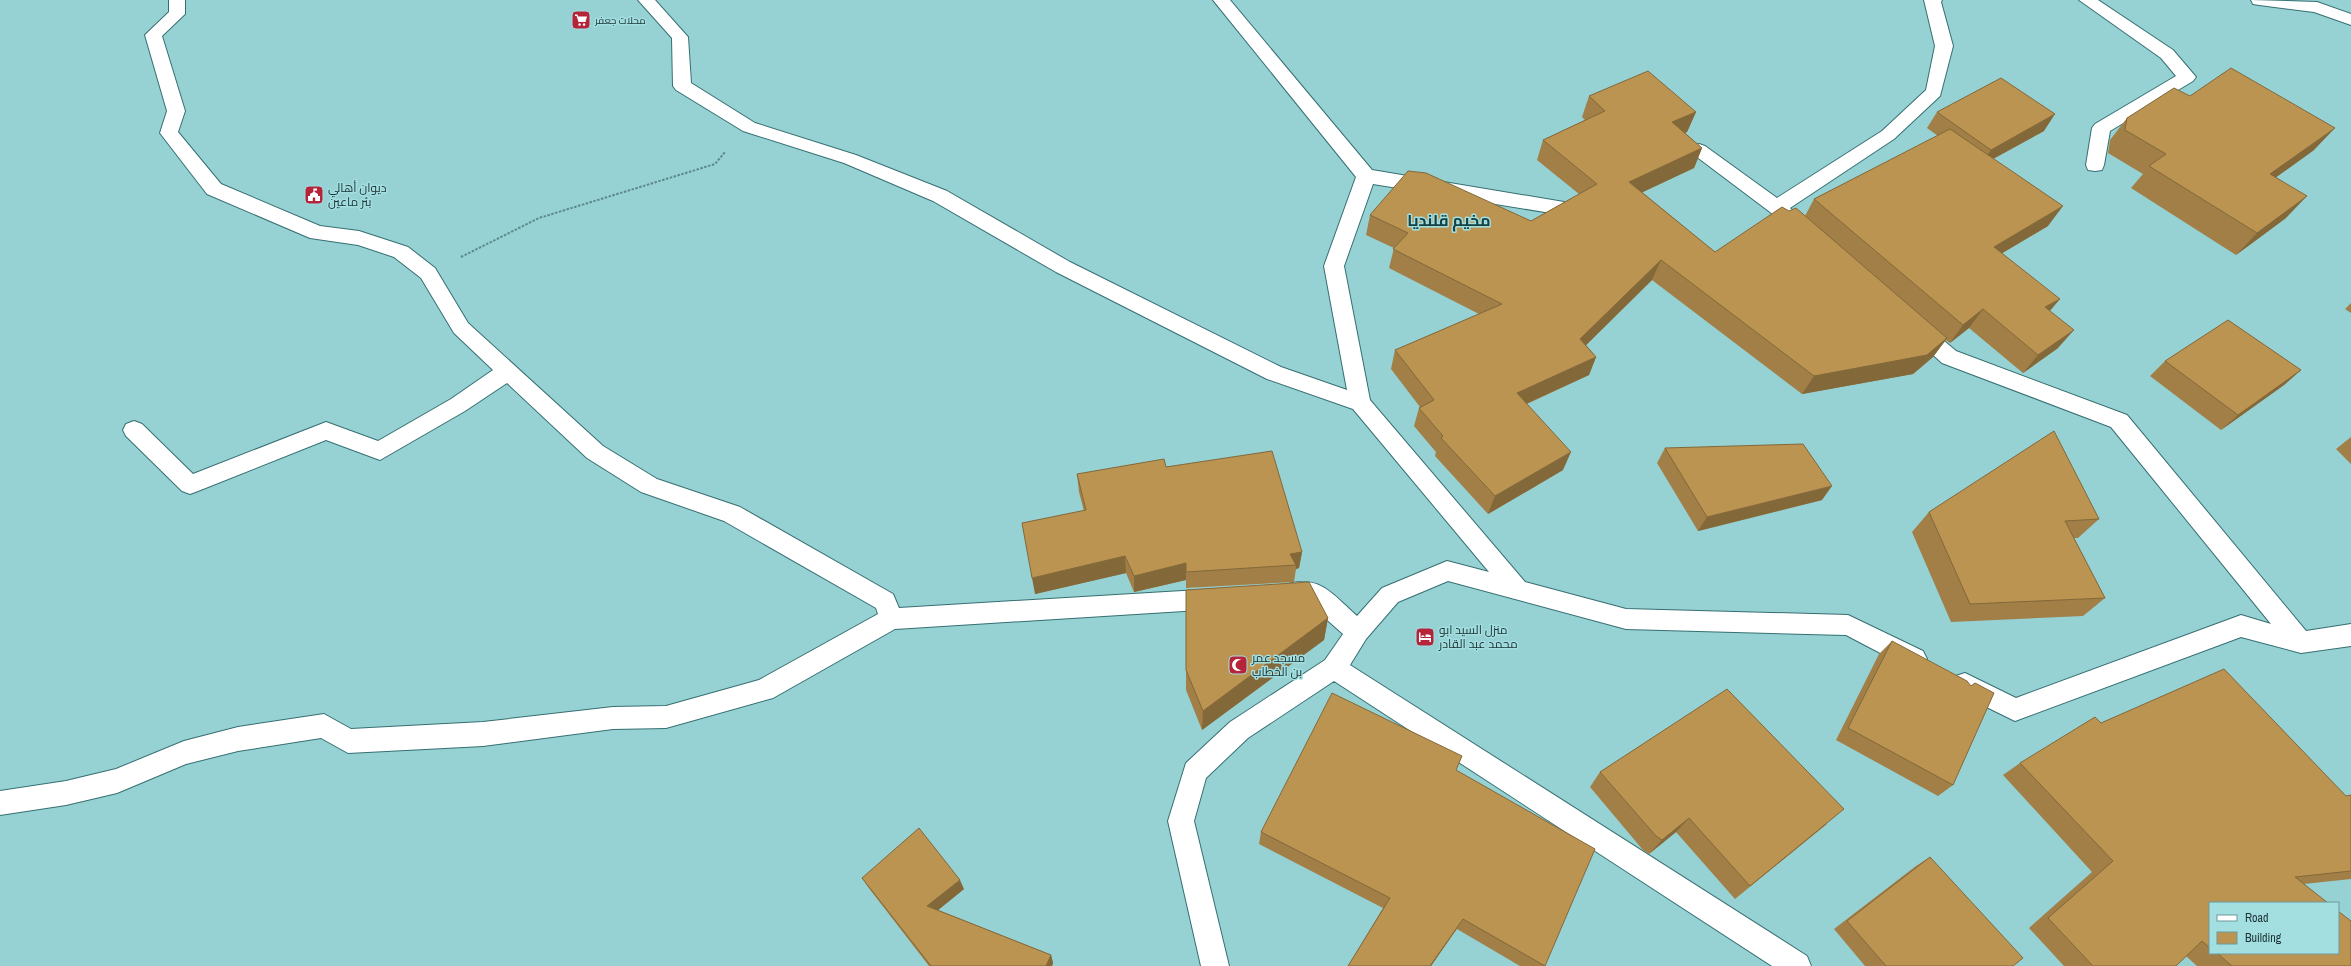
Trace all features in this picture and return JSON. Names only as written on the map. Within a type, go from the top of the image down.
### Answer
[{"type":"street","points":[[177,0],[177,14],[153,35],[176,111],[169,133],[214,189],[317,234],[359,238],[401,252],[428,273],[461,328],[507,372],[602,456],[648,486],[732,514],[885,601],[892,618]]},
{"type":"street","points":[[646,0],[680,37],[682,86],[749,127],[850,159],[940,196],[1063,267],[1274,373],[1360,403]]},
{"type":"street","points":[[1221,0],[1366,176],[1557,207]]},
{"type":"street","points":[[1777,207],[1888,135],[1934,92],[1944,46],[1932,1],[1934,0]]},
{"type":"street","points":[[2087,0],[2167,54],[2187,77],[2101,128],[2095,165]]},
{"type":"street","points":[[2260,0],[2317,7],[2351,20]]},
{"type":"street","points":[[1699,150],[1777,207],[1818,243]]},
{"type":"street","points":[[1366,176],[1334,266],[1360,403],[1518,590]]},
{"type":"street","points":[[1901,316],[1949,356],[2119,421],[2301,642]]},
{"type":"street","points":[[134,430],[190,485],[326,431],[380,451],[458,405],[507,372]]},
{"type":"street","points":[[1215,966],[1181,821],[1195,771],[1239,730],[1334,668],[1358,632],[1390,594],[1448,571],[1626,619],[1848,625],[2016,710],[2241,626],[2301,642],[2351,635]]},
{"type":"street","points":[[1266,596],[1313,592],[1358,632]]},
{"type":"street","points":[[0,803],[66,793],[117,781],[184,753],[238,739],[324,726],[348,741],[483,734],[613,718],[666,717],[764,690],[892,618],[1234,598]]},
{"type":"street","points":[[1334,668],[1796,966]]},
{"type":"path","points":[[428,273],[539,218],[715,164],[749,127]]},
{"type":"building","points":[[2231,68],[2335,128],[2270,174],[2307,196],[2257,233],[2149,166],[2166,154],[2125,130],[2127,118],[2174,88],[2190,96]]},
{"type":"building","points":[[1648,71],[1696,112],[1672,122],[1702,148],[1629,182],[1715,252],[1782,207],[1789,211],[1796,208],[1947,338],[1927,355],[1814,376],[1661,260],[1580,339],[1596,357],[1517,393],[1571,452],[1495,496],[1441,438],[1443,436],[1419,408],[1434,400],[1395,350],[1502,304],[1393,249],[1408,233],[1370,215],[1408,171],[1426,173],[1531,221],[1597,184],[1543,140],[1605,111],[1589,96]]},
{"type":"building","points":[[2001,78],[2055,114],[1991,150],[1937,112]]},
{"type":"building","points":[[1950,129],[2063,206],[1994,247],[2060,299],[2045,307],[2074,330],[2038,355],[1983,309],[1963,325],[1814,199]]},
{"type":"building","points":[[2228,320],[2301,370],[2238,415],[2165,361]]},
{"type":"building","points":[[2054,431],[2099,519],[2065,521],[2105,598],[1970,604],[1929,512]]},
{"type":"building","points":[[1803,444],[1832,486],[1707,517],[1665,448]]},
{"type":"building","points":[[1272,451],[1302,552],[1290,554],[1296,565],[1186,572],[1186,563],[1134,576],[1125,556],[1032,578],[1022,523],[1086,510],[1077,474],[1164,459],[1166,467]]},
{"type":"building","name":"مسجد عمر بن الخطاب","points":[[1309,582],[1328,618],[1203,711],[1186,670],[1186,590]]},
{"type":"building","points":[[1892,641],[1967,681],[1971,686],[1975,683],[1994,693],[1953,785],[1848,728]]},
{"type":"building","points":[[2224,669],[2346,796],[2351,795],[2351,871],[2295,877],[2327,902],[2209,902],[2209,947],[2202,941],[2176,966],[2093,966],[2048,918],[2113,861],[2020,763],[2095,717],[2101,723]]},
{"type":"building","points":[[1727,689],[1844,809],[1750,886],[1689,818],[1662,840],[1656,836],[1600,772]]},
{"type":"building","points":[[1332,693],[1462,756],[1456,770],[1595,849],[1545,966],[1463,919],[1430,966],[1348,966],[1390,898],[1261,832]]},
{"type":"building","points":[[919,828],[960,880],[927,906],[1051,955],[1046,966],[931,966],[862,878]]},
{"type":"building","points":[[1930,857],[2023,958],[2013,966],[1886,966],[1847,921]]},
{"type":"building","points":[[2339,912],[2351,921],[2351,966],[2232,966],[2218,954],[2339,954]]},
{"type":"place","name":"محلات جعفر","points":[[581,20]]},
{"type":"place","name":"ديوان أهالي بئر ماعين","points":[[314,195]]},
{"type":"place","name":"منزل السيد ابو محمد عبد القادر","points":[[1425,637]]},
{"type":"place","name":"مسجد عمر بن الخطاب","points":[[1238,665]]},
{"type":"district","name":"مخيم قلنديا","points":[[1449,220]]}]
